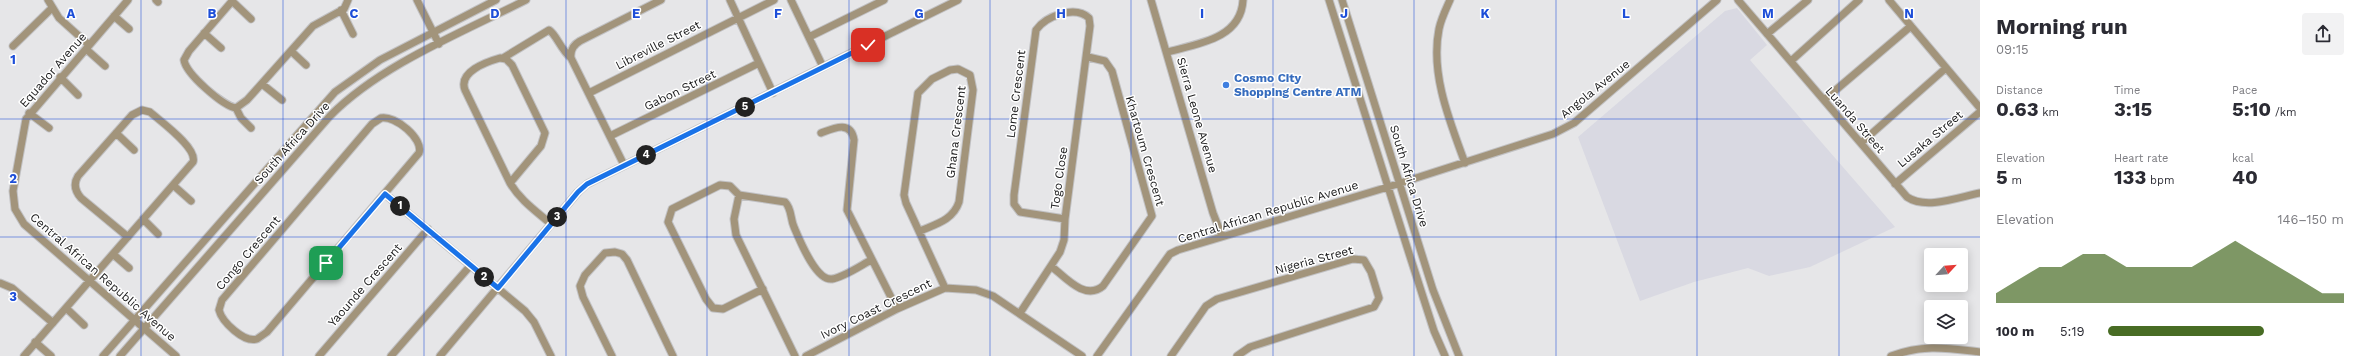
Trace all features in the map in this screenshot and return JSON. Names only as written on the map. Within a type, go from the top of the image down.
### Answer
[{"type":"street","name":"Equador Avenue","points":[[16,213],[13,191],[24,124],[29,113],[128,0]]},
{"type":"street","points":[[236,108],[247,100],[262,84],[312,26],[346,7],[348,0]]},
{"type":"street","points":[[417,0],[439,44]]},
{"type":"street","name":"South Africa Drive","points":[[103,356],[328,99],[365,69],[496,0]]},
{"type":"street","name":"South Africa Drive","points":[[120,356],[341,104],[375,78],[526,0]]},
{"type":"street","points":[[571,58],[575,44],[661,0]]},
{"type":"street","points":[[730,0],[773,93]]},
{"type":"street","name":"Libreville Street","points":[[589,93],[774,0]]},
{"type":"street","points":[[791,0],[823,67]]},
{"type":"street","points":[[809,37],[884,0]]},
{"type":"street","points":[[440,356],[583,187],[624,165],[773,93],[958,0]]},
{"type":"street","name":"Sierra Leone Avenue","points":[[1151,0],[1213,213],[1222,236]]},
{"type":"street","points":[[1167,52],[1214,38],[1227,32],[1241,12],[1242,0]]},
{"type":"street","name":"South Africa Drive","points":[[1329,0],[1434,331],[1445,356]]},
{"type":"street","name":"South Africa Drive","points":[[1342,0],[1433,290],[1459,356]]},
{"type":"street","points":[[1450,0],[1438,30],[1438,71],[1446,109],[1465,163]]},
{"type":"street","name":"Angola Avenue","points":[[1400,183],[1553,134],[1574,122],[1717,0]]},
{"type":"street","name":"Luanda Street","points":[[1738,0],[1907,197],[1919,203],[1980,193]]},
{"type":"street","points":[[1768,34],[1808,0]]},
{"type":"street","points":[[1790,61],[1859,0]]},
{"type":"street","points":[[1889,0],[1980,108]]},
{"type":"street","points":[[251,19],[233,1],[186,54],[184,60],[190,74],[223,102],[236,108],[241,118],[251,128]]},
{"type":"street","points":[[13,46],[50,3],[60,18],[105,66]]},
{"type":"street","points":[[341,10],[353,34]]},
{"type":"street","name":"Lome Crescent","points":[[1065,219],[1026,215],[1020,212],[1014,204],[1036,30],[1043,23],[1070,11],[1083,13],[1089,18],[1090,26],[1088,57]]},
{"type":"street","points":[[114,16],[129,29]]},
{"type":"street","points":[[1824,100],[1911,26]]},
{"type":"street","points":[[551,224],[519,197],[510,183],[463,83],[468,73],[503,58],[549,30],[553,33],[561,50],[571,58],[624,165]]},
{"type":"street","points":[[204,33],[221,48]]},
{"type":"street","points":[[291,51],[306,65]]},
{"type":"street","name":"Khartoum Crescent","points":[[1051,266],[1083,291],[1090,293],[1097,291],[1103,286],[1152,216],[1109,64],[1088,57]]},
{"type":"street","name":"Togo Close","points":[[1020,313],[1051,266],[1064,240],[1065,219],[1088,57]]},
{"type":"street","points":[[503,58],[508,60],[515,69],[544,133],[541,146],[510,183]]},
{"type":"street","name":"Gabon Street","points":[[610,136],[759,63]]},
{"type":"street","points":[[1861,143],[1946,68]]},
{"type":"street","name":"Ghana Crescent","points":[[920,231],[950,217],[956,211],[959,202],[973,90],[970,75],[958,69],[950,70],[932,79],[918,93],[904,195],[906,203],[946,288]]},
{"type":"street","points":[[60,76],[78,94]]},
{"type":"street","points":[[262,84],[282,100]]},
{"type":"street","points":[[24,356],[89,281],[114,255],[194,159],[193,152],[188,146],[147,111],[134,113],[78,176],[75,186],[81,198],[128,237]]},
{"type":"street","name":"Lusaka Street","points":[[1895,184],[1980,112]]},
{"type":"street","points":[[29,113],[49,128]]},
{"type":"street","name":"Congo Crescent","points":[[385,117],[398,122],[416,140],[420,149],[414,160],[385,194],[260,338],[254,340],[247,339],[222,318],[219,307],[226,296],[372,124],[385,117]]},
{"type":"street","points":[[821,133],[841,127],[847,127],[853,133],[854,140],[847,210],[897,309]]},
{"type":"street","points":[[116,133],[134,150]]},
{"type":"street","name":"Central African Republic Avenue","points":[[1098,356],[1170,254],[1184,247],[1400,183]]},
{"type":"street","points":[[763,289],[723,309],[713,308],[706,299],[668,222],[672,209],[716,186],[725,184],[730,186],[739,195],[785,202],[791,210],[794,226],[812,264],[818,274],[825,279],[833,279],[871,260]]},
{"type":"street","points":[[173,185],[191,201]]},
{"type":"street","points":[[385,194],[498,288],[532,319],[551,356]]},
{"type":"street","points":[[739,195],[734,228],[795,356]]},
{"type":"street","name":"Central African Republic Avenue","points":[[16,213],[24,224],[143,329],[176,356]]},
{"type":"street","points":[[143,219],[158,234]]},
{"type":"street","name":"Yaounde Crescent","points":[[319,356],[428,229]]},
{"type":"street","points":[[612,356],[583,298],[580,286],[585,275],[602,255],[615,252],[622,254],[627,260],[673,356]]},
{"type":"street","points":[[114,255],[129,268]]},
{"type":"street","name":"Nigeria Street","points":[[1173,355],[1206,306],[1217,300],[1353,259],[1364,260],[1368,265],[1378,290],[1379,298],[1374,307],[1250,347],[1237,356]]},
{"type":"street","points":[[391,356],[470,266]]},
{"type":"street","points":[[0,283],[12,288],[53,323]]},
{"type":"street","name":"Ivory Coast Crescent","points":[[806,356],[897,309],[946,288],[983,292],[1020,313],[1082,356]]},
{"type":"street","points":[[66,308],[84,325]]},
{"type":"street","points":[[35,342],[51,356]]},
{"type":"street","points":[[1891,356],[1908,350],[1932,347],[1980,352]]},
{"type":"shaded area","points":[[1737,8],[1767,45],[1750,60],[1895,227],[1810,267],[1769,276],[1748,268],[1694,282],[1640,301],[1578,137],[1725,11]]},
{"type":"place","name":"Cosmo City Shopping Centre ATM","points":[[1226,85]]},
{"type":"route","points":[[326,263],[385,194],[498,288],[578,192],[587,184],[868,45]]}]
